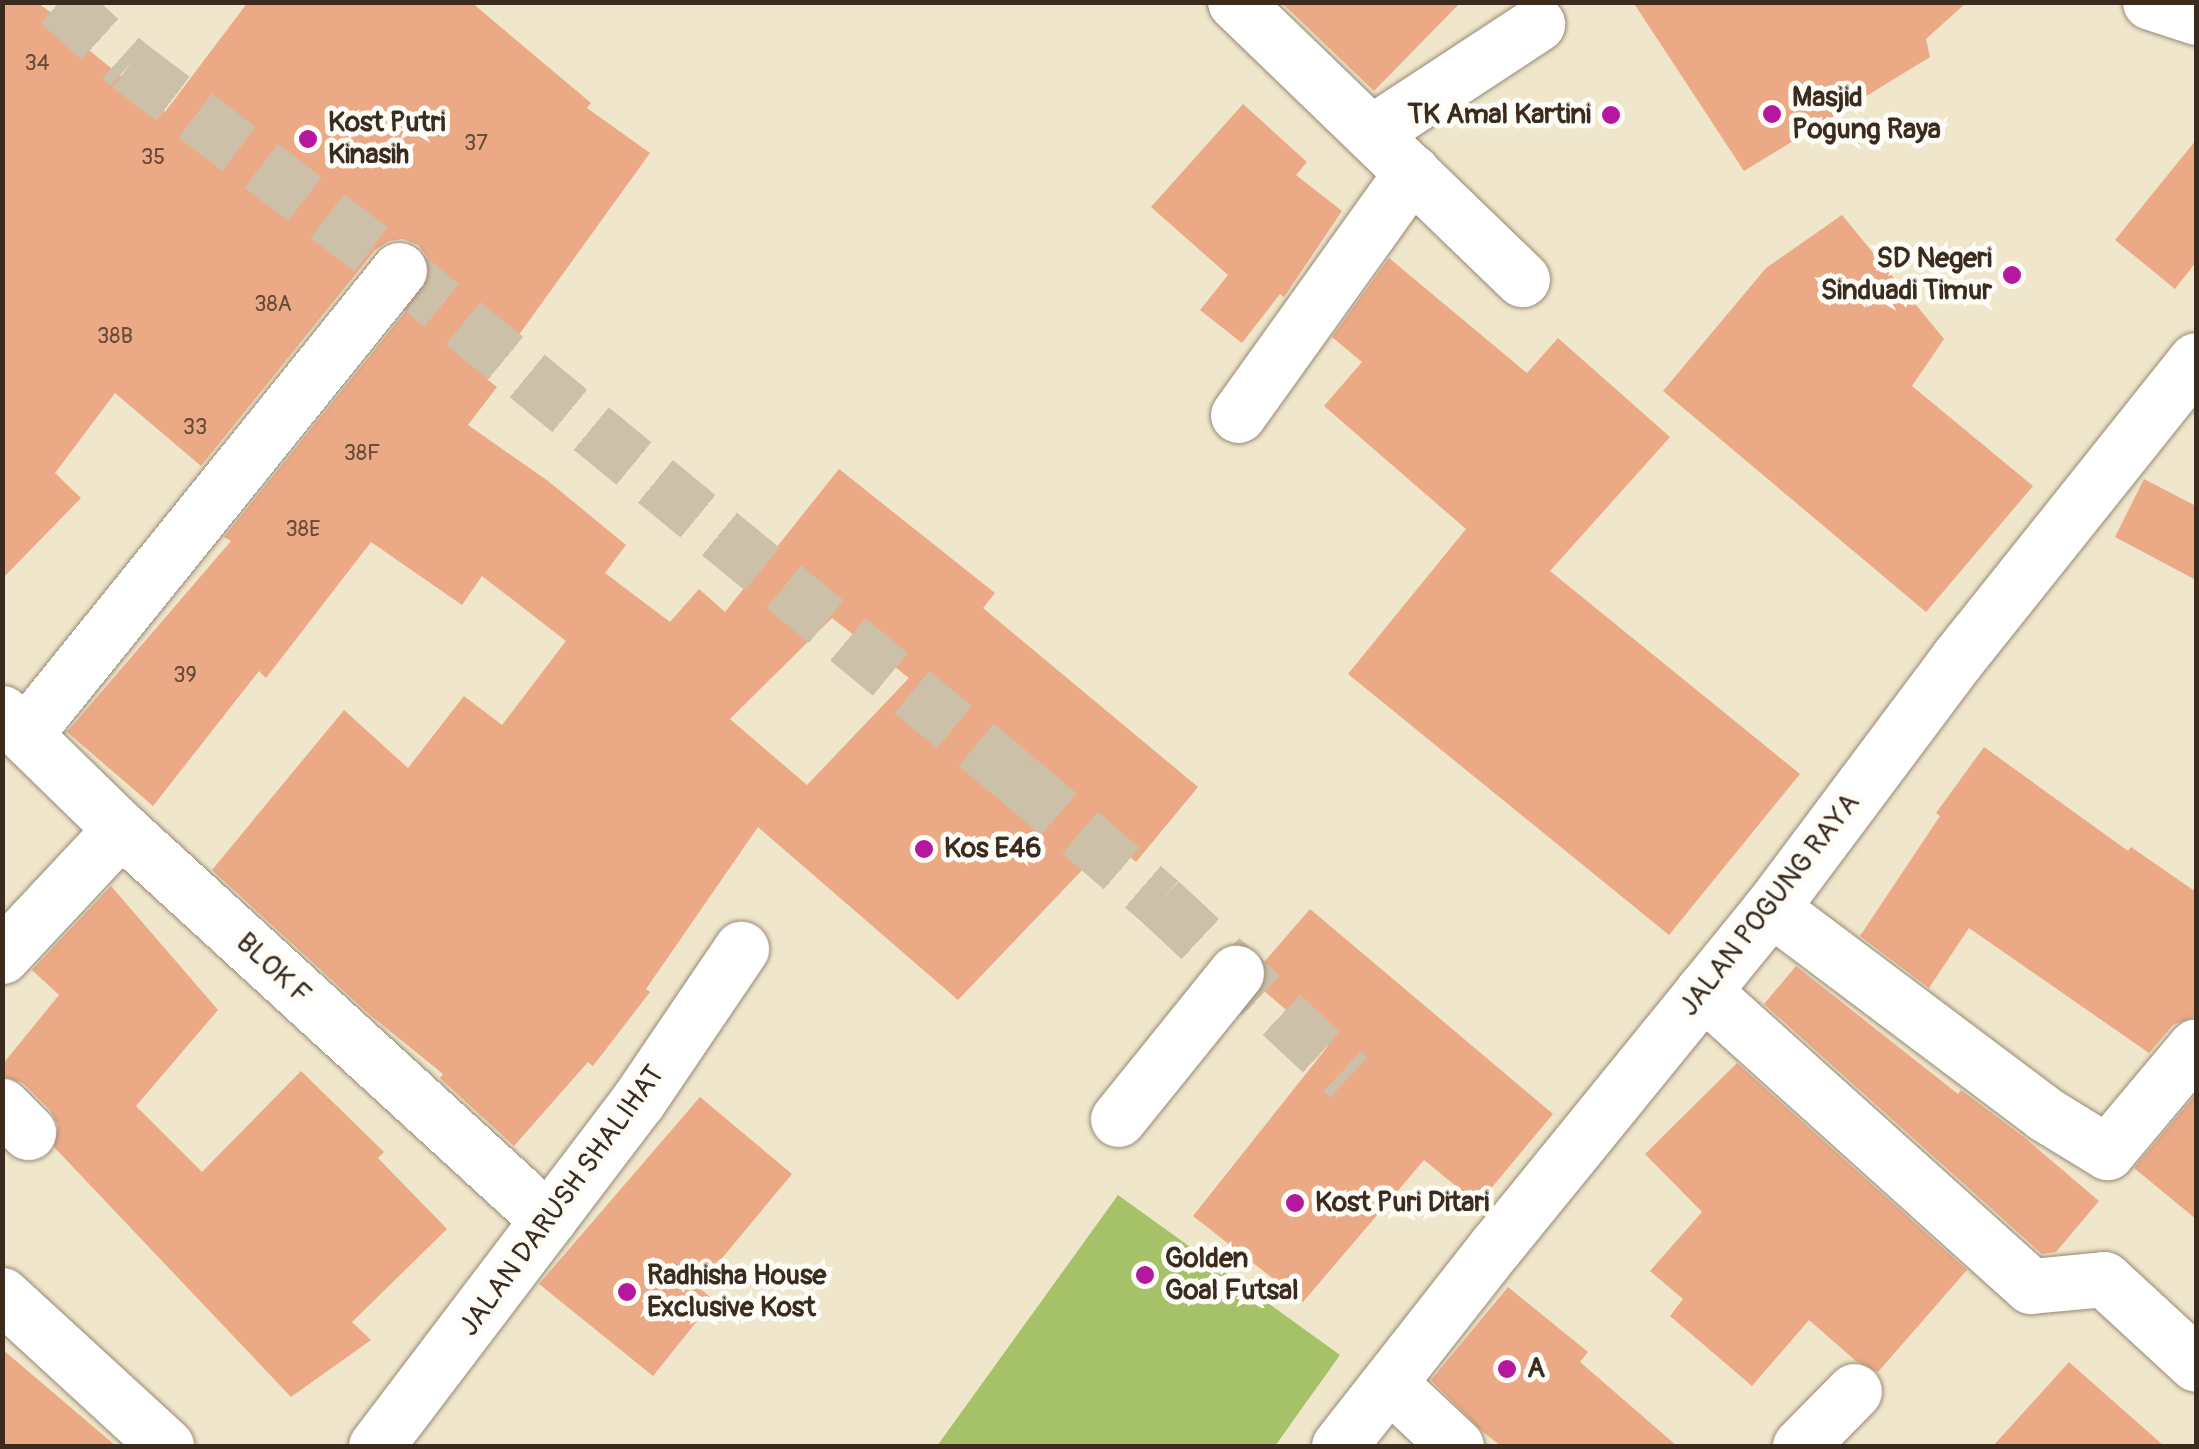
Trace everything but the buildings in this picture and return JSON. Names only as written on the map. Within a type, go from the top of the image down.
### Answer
[{"type":"street","points":[[1235,2],[1522,279]]},
{"type":"street","points":[[2150,2],[2196,16]]},
{"type":"street","points":[[1371,133],[1537,24]]},
{"type":"street","points":[[1238,416],[1412,172]]},
{"type":"street","points":[[14,723],[399,270]]},
{"type":"street","name":"JALAN POGUNG RAYA","points":[[1340,1446],[1771,908],[1958,658],[2194,368]]},
{"type":"street","name":"BLOK F","points":[[14,723],[121,829],[548,1220]]},
{"type":"street","points":[[2,956],[121,829]]},
{"type":"street","points":[[1771,908],[2045,1114],[2108,1152],[2196,1046]]},
{"type":"street","name":"JALAN DARUSH SHALIHAT","points":[[376,1446],[638,1101],[742,950]]},
{"type":"street","points":[[1118,1119],[1236,973]]},
{"type":"street","points":[[1704,992],[2031,1286],[2104,1279],[2196,1364]]},
{"type":"street","points":[[2,1295],[166,1446]]},
{"type":"street","points":[[1389,1383],[1456,1446]]},
{"type":"street","points":[[1800,1446],[1854,1391]]},
{"type":"green space","name":"Golden Goal Futsal","points":[[1118,1195],[1340,1355],[1275,1446],[937,1446]]},
{"type":"tunnel","points":[[59,2],[129,65],[399,270],[1017,778],[1160,901],[1349,1077]]},
{"type":"place","name":"Masjid Pogung Raya","points":[[1772,114]]},
{"type":"place","name":"TK Amal Kartini","points":[[1611,115]]},
{"type":"place","name":"Kost Putri Kinasih","points":[[308,139]]},
{"type":"place","name":"SD Negeri Sinduadi Timur","points":[[2012,275]]},
{"type":"place","name":"Kos E46","points":[[924,849]]},
{"type":"place","name":"Kost Puri Ditari","points":[[1295,1203]]},
{"type":"place","name":"Golden Goal Futsal","points":[[1145,1275]]},
{"type":"place","name":"Radhisha House Exclusive Kost","points":[[627,1292]]},
{"type":"place","name":"A","points":[[1507,1369]]}]
